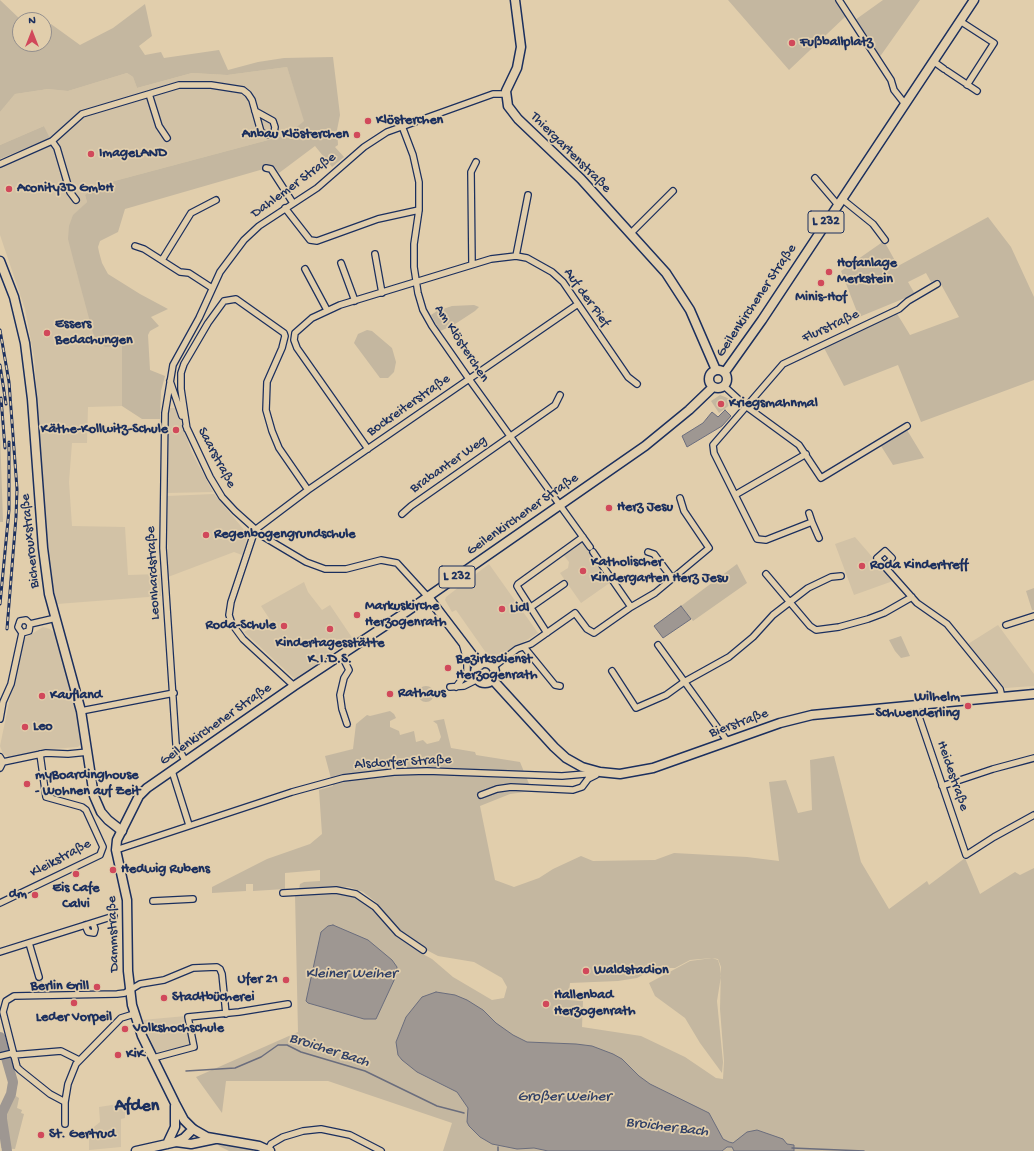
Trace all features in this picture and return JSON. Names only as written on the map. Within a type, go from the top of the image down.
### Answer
[{"type":"main road","points":[[505,94],[508,84],[517,68],[521,47],[515,0]]},
{"type":"main road","name":"Geilenkirchener Straße","points":[[720,371],[762,320],[974,0]]},
{"type":"main road","name":"Thiergartenstraße","points":[[505,94],[508,106],[518,119],[581,179],[666,273],[682,296],[720,371]]},
{"type":"main road","name":"Bicherouxstraße","points":[[0,261],[14,297],[25,343],[32,399],[45,569],[80,711],[96,803],[108,820],[122,831]]},
{"type":"main road","points":[[720,371],[727,381],[724,386],[718,388],[713,387],[709,382],[709,376],[720,371]]},
{"type":"main road","name":"Geilenkirchener Straße","points":[[122,831],[143,792],[294,686],[428,597],[654,439],[713,387]]},
{"type":"main road","points":[[428,597],[480,665]]},
{"type":"main road","points":[[486,663],[493,668],[495,674],[492,679],[486,682],[478,679],[476,673],[480,665],[486,663]]},
{"type":"main road","name":"Bierstraße","points":[[492,679],[554,747],[582,767],[600,772],[620,774],[643,770],[780,723],[812,715],[1034,694]]},
{"type":"main road","name":"L 232","points":[[116,850],[117,840],[122,831]]},
{"type":"main road","name":"Dammstraße","points":[[116,850],[128,900],[130,991],[134,1014],[175,1104],[184,1120],[193,1129]]},
{"type":"main road","points":[[167,1144],[175,1127],[175,1104]]},
{"type":"main road","points":[[136,1151],[176,1142],[184,1138],[193,1129],[202,1135],[215,1139],[247,1143],[269,1150]]},
{"type":"main road","points":[[176,1142],[191,1144],[215,1139]]},
{"type":"street","points":[[839,0],[891,80],[894,90],[905,104]]},
{"type":"street","points":[[960,21],[994,43],[967,85]]},
{"type":"street","points":[[933,61],[967,85],[977,90]]},
{"type":"street","points":[[0,164],[52,141],[82,114],[179,85],[195,84],[229,87],[243,90],[248,94],[255,110]]},
{"type":"street","points":[[149,94],[159,126],[167,138]]},
{"type":"street","name":"Dahlemer Straße","points":[[212,290],[220,272],[244,240],[259,226],[329,178],[376,138],[402,126],[493,94],[505,94]]},
{"type":"street","name":"Am Klösterchen","points":[[402,126],[418,173],[419,210],[414,244],[415,282],[426,316],[631,607]]},
{"type":"street","points":[[52,141],[57,148],[70,192],[76,200]]},
{"type":"street","points":[[472,264],[470,172],[476,162]]},
{"type":"street","points":[[266,168],[271,169],[293,203]]},
{"type":"street","points":[[815,178],[840,202],[873,224],[885,240]]},
{"type":"street","points":[[631,233],[673,191]]},
{"type":"street","points":[[516,256],[528,195]]},
{"type":"street","points":[[162,260],[191,213],[216,200]]},
{"type":"street","points":[[285,208],[310,240],[317,241],[378,219],[419,210]]},
{"type":"street","points":[[135,246],[144,249],[180,272],[189,273],[212,290],[174,365],[170,380]]},
{"type":"street","points":[[375,254],[382,293]]},
{"type":"street","name":"Auf der Pief","points":[[368,449],[297,348],[294,340],[295,333],[303,325],[327,310],[472,264],[497,258],[516,256],[535,261],[552,272],[564,282],[628,377],[637,384]]},
{"type":"street","points":[[341,263],[355,301]]},
{"type":"street","points":[[305,269],[327,310]]},
{"type":"street","name":"Flurstraße","points":[[735,495],[712,448],[715,441],[786,361],[898,309],[908,301],[937,284]]},
{"type":"street","points":[[187,429],[181,389],[181,373],[184,364],[208,323],[224,301],[236,299],[284,333],[285,339],[267,382],[266,410],[279,448],[308,490]]},
{"type":"street","name":"Bockreiterstraße","points":[[255,530],[308,490],[578,304]]},
{"type":"street","name":"Saarstraße","points":[[170,380],[187,429],[215,486],[222,497],[255,530],[306,562],[325,569],[346,569],[381,560],[397,562],[428,597]]},
{"type":"street","name":"Leonhardstraße","points":[[170,380],[165,413],[163,537],[174,693],[176,744],[186,762]]},
{"type":"street","points":[[724,386],[747,406],[794,440],[806,454],[821,478],[907,426]]},
{"type":"street","name":"Brabanter Weg","points":[[402,514],[411,506],[555,405],[560,395]]},
{"type":"street","points":[[806,454],[735,495],[750,528],[759,541],[766,540],[812,522]]},
{"type":"street","points":[[493,668],[517,649],[524,647],[547,633],[575,613],[587,629],[594,633],[631,607],[655,593],[709,548],[684,511],[680,498]]},
{"type":"street","points":[[809,513],[819,538]]},
{"type":"street","points":[[255,530],[231,602],[229,615],[232,624],[243,639],[294,686]]},
{"type":"street","points":[[547,633],[517,586],[520,581],[583,537]]},
{"type":"street","points":[[648,552],[654,554],[672,578]]},
{"type":"street","points":[[885,566],[912,597],[947,624],[1000,689],[1002,697]]},
{"type":"street","points":[[766,574],[810,626],[816,630],[839,627],[868,619],[884,613],[912,597]]},
{"type":"street","points":[[612,671],[636,708],[666,695],[684,682],[711,668],[739,650],[773,615],[789,602],[819,582],[831,577],[841,576]]},
{"type":"street","points":[[531,607],[564,584]]},
{"type":"street","points":[[1006,625],[1034,616]]},
{"type":"street","points":[[30,624],[56,618]]},
{"type":"street","points":[[22,633],[18,628],[19,622],[25,620],[30,624]]},
{"type":"street","points":[[22,633],[29,631],[30,624]]},
{"type":"street","points":[[0,719],[3,702],[11,684],[22,633]]},
{"type":"street","points":[[456,687],[464,678],[467,667],[466,655],[460,638]]},
{"type":"street","points":[[658,646],[728,742]]},
{"type":"street","points":[[524,647],[555,685],[560,686]]},
{"type":"street","points":[[341,654],[349,670],[344,678],[340,694],[342,709],[347,724]]},
{"type":"street","points":[[450,687],[464,686],[478,679]]},
{"type":"street","points":[[80,711],[174,693]]},
{"type":"street","name":"Heidestraße","points":[[915,705],[966,855],[994,837],[1034,815]]},
{"type":"street","points":[[0,768],[1,760],[40,754],[88,752]]},
{"type":"street","name":"Kleikstraße","points":[[0,903],[100,855],[103,847],[86,810],[82,806],[51,800],[46,797],[40,754]]},
{"type":"street","points":[[942,786],[993,769],[1034,758]]},
{"type":"street","points":[[172,771],[189,825]]},
{"type":"street","name":"Alsdorfer Straße","points":[[116,850],[306,788],[357,776],[427,771],[562,776],[600,772]]},
{"type":"street","points":[[481,795],[497,789],[511,787],[573,790],[582,787],[588,779],[600,772]]},
{"type":"street","points":[[283,893],[336,890],[356,894],[375,907],[398,933],[423,950]]},
{"type":"street","points":[[153,901],[193,899]]},
{"type":"street","points":[[0,952],[114,916]]},
{"type":"street","points":[[85,925],[88,932],[94,933],[95,929],[93,923]]},
{"type":"street","points":[[28,943],[38,977]]},
{"type":"street","points":[[65,1102],[50,1094],[20,1070],[12,1054],[3,1012],[6,1001],[14,996],[117,994],[130,991],[140,984],[164,980],[193,968],[217,967],[220,968],[222,974],[226,1014]]},
{"type":"street","points":[[39,989],[39,996]]},
{"type":"street","points":[[153,1058],[194,1047],[188,1016],[226,1014],[288,1004]]},
{"type":"street","points":[[65,1124],[65,1102],[73,1070],[79,1060],[121,1018],[134,1014]]},
{"type":"street","points":[[0,1056],[61,1051],[79,1060]]},
{"type":"street","points":[[269,1150],[271,1144],[282,1137],[303,1131],[321,1129],[350,1134],[381,1151]]},
{"type":"shaded area","points":[[0,0],[13,12],[12,52],[52,52],[52,25],[80,45],[113,28],[145,4],[152,36],[139,46],[145,55],[161,52],[164,58],[219,50],[228,70],[258,62],[284,58],[333,57],[340,115],[337,130],[338,145],[335,147],[344,157],[332,167],[315,146],[279,173],[274,166],[125,209],[118,232],[100,241],[98,247],[99,252],[102,263],[108,274],[168,309],[151,317],[159,326],[150,331],[148,335],[150,370],[165,376],[161,391],[160,419],[142,419],[122,406],[122,346],[105,347],[98,342],[93,333],[68,239],[69,226],[73,215],[87,202],[85,195],[90,190],[107,183],[287,135],[304,121],[287,67],[227,75],[192,73],[137,88],[133,77],[127,73],[68,91],[48,89],[15,94],[0,112]]},
{"type":"shaded area","name":"Fußballplatz","points":[[728,0],[836,0],[846,16],[789,70]]},
{"type":"shaded area","points":[[883,0],[920,0],[879,58],[855,20]]},
{"type":"shaded area","points":[[287,67],[305,121],[287,135],[107,183],[90,190],[85,195],[87,202],[74,215],[76,270],[86,301],[122,346],[123,383],[122,406],[88,407],[87,443],[72,443],[69,482],[72,526],[125,527],[128,575],[160,574],[161,596],[57,604],[50,572],[34,357],[25,309],[0,235],[0,168],[53,145],[44,126],[0,145],[0,112],[15,94],[48,89],[68,91],[127,73],[133,77],[137,88],[192,73],[227,75]]},
{"type":"shaded area","points":[[44,126],[50,138],[0,159],[0,145]]},
{"type":"shaded area","points":[[988,217],[1011,247],[1034,297],[1034,380],[921,422],[898,365],[844,386],[823,346],[896,312],[910,335],[959,317],[938,279],[931,282],[926,273],[908,282],[915,294],[859,317],[841,271],[884,241],[898,266]]},
{"type":"shaded area","points":[[474,305],[479,307],[452,326],[440,331],[431,315],[437,311],[452,306]]},
{"type":"shaded area","points":[[367,330],[372,331],[392,348],[396,362],[394,372],[388,378],[380,378],[354,343],[358,334]]},
{"type":"shaded area","points":[[720,395],[735,401],[719,413],[711,401]]},
{"type":"shaded area","name":"Käthe-Kollwitz-Schule","points":[[168,408],[176,408],[192,453],[213,492],[167,493]]},
{"type":"shaded area","points":[[907,430],[924,458],[893,465],[881,446]]},
{"type":"shaded area","points":[[0,432],[3,522],[0,522]]},
{"type":"shaded area","name":"Regenbogengrundschule","points":[[214,494],[245,531],[246,543],[242,555],[234,552],[168,577],[167,496]]},
{"type":"shaded area","name":"Roda Kindertreff","points":[[855,537],[893,581],[854,595],[835,544]]},
{"type":"shaded area","name":"Katholischer Kindergarten Herz Jesu","points":[[581,540],[611,582],[581,603],[560,573],[568,568],[569,562],[562,553]]},
{"type":"shaded area","points":[[489,564],[538,633],[496,659],[489,657],[456,610],[452,612],[445,600],[446,597]]},
{"type":"shaded area","points":[[737,564],[747,583],[693,621],[681,606]]},
{"type":"shaded area","name":"Roda-Schule","points":[[304,582],[308,592],[322,610],[330,605],[353,639],[295,679],[244,632],[269,618],[261,606]]},
{"type":"shaded area","points":[[1034,588],[1034,610],[1032,610],[1026,591]]},
{"type":"shaded area","points":[[998,625],[1034,674],[1034,686],[1005,688],[968,644]]},
{"type":"shaded area","name":"Kaufland","points":[[43,627],[50,629],[55,634],[74,701],[82,743],[78,747],[51,749],[9,757],[3,754],[0,746],[22,640]]},
{"type":"shaded area","points":[[901,636],[910,656],[901,658],[889,640]]},
{"type":"shaded area","points":[[426,686],[432,688],[434,694],[432,700],[426,702],[420,700],[418,694],[420,688]]},
{"type":"shaded area","points":[[390,711],[396,718],[390,721],[390,727],[399,731],[400,735],[414,731],[416,742],[423,740],[427,744],[439,741],[441,737],[437,724],[433,721],[444,719],[451,748],[475,752],[476,755],[520,762],[532,791],[510,794],[480,806],[495,880],[514,887],[539,878],[553,869],[581,856],[593,861],[655,860],[674,853],[747,857],[779,861],[769,782],[786,780],[798,813],[812,810],[810,760],[834,756],[861,862],[889,909],[927,881],[929,885],[965,858],[980,894],[1015,872],[1020,875],[1034,868],[1034,1151],[443,1151],[452,1123],[328,1081],[226,1081],[222,1113],[196,1077],[298,1032],[295,895],[347,893],[365,903],[397,936],[432,959],[453,977],[492,1000],[504,998],[507,987],[502,978],[474,962],[438,956],[415,944],[395,927],[377,903],[363,892],[349,887],[299,889],[300,884],[304,882],[320,881],[320,870],[285,873],[285,889],[253,891],[253,884],[246,884],[246,891],[212,893],[212,887],[267,859],[310,844],[322,834],[319,790],[333,786],[325,756],[353,749],[356,724],[367,715],[370,716]],"holes":[[[712,958],[718,959],[721,967],[720,1009],[724,1061],[723,1079],[716,1078],[685,1057],[641,1036],[582,1027],[583,1001],[568,1000],[570,983],[618,981],[637,978],[659,966],[665,968],[675,968],[690,960]]]},
{"type":"shaded area","points":[[712,958],[718,960],[721,976],[717,1001],[723,1062],[722,1073],[700,1043],[685,1018],[655,996],[649,983],[690,961]]},
{"type":"shaded area","points":[[186,1016],[191,1045],[156,1052],[142,1020]]},
{"type":"shaded area","points":[[12,1082],[18,1083],[14,1095],[19,1098],[17,1108],[22,1110],[21,1113],[24,1114],[15,1149],[1,1148],[0,1137],[0,1112]]},
{"type":"shaded area","points":[[125,1103],[125,1118],[121,1119],[121,1147],[89,1150],[89,1131],[100,1122],[99,1107]]},
{"type":"shaded area","points":[[218,1144],[253,1149],[253,1151],[229,1151]]},
{"type":"water","points":[[725,410],[731,416],[722,426],[687,447],[682,436],[703,423],[712,412],[718,417]]},
{"type":"water","points":[[681,606],[691,619],[663,638],[654,626]]},
{"type":"water","name":"Kleiner Weiher","points":[[333,925],[368,940],[392,960],[397,967],[396,976],[376,1019],[364,1019],[308,1003],[306,1001],[321,932],[328,926]]},
{"type":"water","name":"Großer Weiher","points":[[436,992],[455,995],[467,1000],[483,1010],[496,1023],[513,1035],[527,1042],[592,1046],[613,1054],[622,1059],[639,1076],[650,1084],[709,1113],[723,1139],[729,1142],[733,1143],[747,1132],[757,1130],[783,1139],[787,1144],[794,1145],[794,1151],[734,1151],[732,1147],[727,1147],[722,1151],[548,1151],[534,1148],[517,1149],[492,1144],[480,1137],[469,1126],[467,1122],[468,1108],[457,1092],[417,1072],[398,1055],[396,1042],[406,1017],[422,997]]},
{"type":"waterway","name":"Broicher Bach","points":[[0,1035],[4,1036]]},
{"type":"waterway","points":[[0,1037],[13,1082],[11,1094],[2,1113],[7,1151]]},
{"type":"waterway","name":"Broicher Bach","points":[[186,1071],[235,1068],[261,1057],[278,1045],[287,1045],[301,1052],[365,1071],[437,1106],[464,1113]]},
{"type":"waterway","name":"Broicher Bach","points":[[792,1148],[864,1151]]},
{"type":"tunnel","points":[[39,977],[39,989]]},
{"type":"railway","points":[[0,330],[9,382],[17,489],[7,629]]},
{"type":"railway","points":[[0,365],[6,404]]},
{"type":"railway","points":[[1,398],[5,448]]},
{"type":"railway","points":[[0,604],[9,510],[9,442]]},
{"type":"place","name":"Fußballplatz","points":[[792,43]]},
{"type":"place","name":"Klösterchen","points":[[368,121]]},
{"type":"place","name":"Anbau Klösterchen","points":[[357,135]]},
{"type":"place","name":"ImageLAND","points":[[91,154]]},
{"type":"place","name":"Aconity3D GmbH","points":[[9,189]]},
{"type":"place","name":"Hofanlage Merkstein","points":[[829,272]]},
{"type":"place","name":"Minis-Hof","points":[[821,283]]},
{"type":"place","name":"Essers Bedachungen","points":[[47,333]]},
{"type":"place","name":"Kriegsmahnmal","points":[[721,404]]},
{"type":"place","name":"Käthe-Kollwitz-Schule","points":[[176,430]]},
{"type":"place","name":"Herz Jesu","points":[[609,508]]},
{"type":"place","name":"Regenbogengrundschule","points":[[206,535]]},
{"type":"place","name":"Roda Kindertreff","points":[[862,566]]},
{"type":"place","name":"Katholischer Kindergarten Herz Jesu","points":[[583,571]]},
{"type":"place","name":"Lidl","points":[[502,609]]},
{"type":"place","name":"Markuskirche Herzogenrath","points":[[357,615]]},
{"type":"place","name":"Roda-Schule","points":[[284,626]]},
{"type":"place","name":"Kindertagesstätte K.I.D.S.","points":[[330,629]]},
{"type":"place","name":"Bezirksdienst Herzogenrath","points":[[448,668]]},
{"type":"place","name":"Rathaus","points":[[390,694]]},
{"type":"place","name":"Kaufland","points":[[42,696]]},
{"type":"place","name":"Wilhelm Schwenderling","points":[[968,706]]},
{"type":"place","name":"Leo","points":[[25,727]]},
{"type":"place","name":"myBoardinghouse - Wohnen auf Zeit","points":[[27,784]]},
{"type":"place","name":"Hedwig Rubens","points":[[113,870]]},
{"type":"place","name":"Eis Cafe Calvi","points":[[76,874]]},
{"type":"place","name":"dm","points":[[35,895]]},
{"type":"place","name":"Waldstadion","points":[[586,971]]},
{"type":"place","name":"Ufer 21","points":[[286,980]]},
{"type":"place","name":"Berlin Grill","points":[[97,987]]},
{"type":"place","name":"Stadtbücherei","points":[[164,998]]},
{"type":"place","name":"Leder Vorpeil","points":[[74,1003]]},
{"type":"place","name":"Hallenbad Herzogenrath","points":[[546,1004]]},
{"type":"place","name":"Volkshochschule","points":[[125,1029]]},
{"type":"place","name":"KiK","points":[[118,1055]]},
{"type":"place","name":"St. Gertrud","points":[[41,1135]]},
{"type":"district","name":"Afden","points":[[137,1107]]}]
